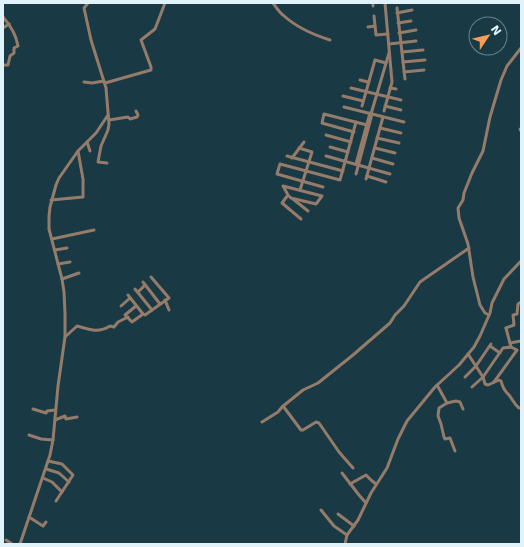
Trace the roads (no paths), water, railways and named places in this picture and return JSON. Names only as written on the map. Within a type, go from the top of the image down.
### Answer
[{"type":"street","points":[[82,3],[91,40],[106,88],[109,120],[108,130],[98,162],[107,163]]},
{"type":"street","points":[[84,8],[88,3]]},
{"type":"street","points":[[84,82],[104,82],[151,70],[141,40],[152,33],[155,29],[165,3]]},
{"type":"street","points":[[273,3],[283,15],[291,21],[311,33],[330,40]]},
{"type":"street","points":[[384,110],[392,82],[385,3]]},
{"type":"street","points":[[397,8],[405,79]]},
{"type":"street","points":[[397,13],[412,10]]},
{"type":"street","points":[[374,16],[376,35]]},
{"type":"street","points":[[3,17],[16,36],[18,46],[14,48],[14,53],[10,56],[8,65],[3,65]]},
{"type":"street","points":[[398,23],[411,21]]},
{"type":"street","points":[[3,28],[9,24]]},
{"type":"street","points":[[368,27],[375,26]]},
{"type":"street","points":[[399,33],[416,30]]},
{"type":"street","points":[[372,36],[388,34]]},
{"type":"street","points":[[389,44],[416,40]]},
{"type":"street","points":[[489,315],[480,305],[473,277],[469,248],[459,218],[458,208],[463,200],[472,172],[483,151],[490,117],[501,80],[508,66],[521,48]]},
{"type":"street","points":[[402,52],[423,50]]},
{"type":"street","points":[[358,164],[371,114],[390,52]]},
{"type":"street","points":[[362,106],[375,60],[386,63]]},
{"type":"street","points":[[403,62],[425,60]]},
{"type":"street","points":[[404,72],[424,70]]},
{"type":"street","points":[[360,80],[368,82]]},
{"type":"street","points":[[351,88],[401,100]]},
{"type":"street","points":[[390,88],[396,89]]},
{"type":"street","points":[[343,96],[363,101]]},
{"type":"street","points":[[385,106],[401,110]]},
{"type":"street","points":[[344,107],[404,122]]},
{"type":"street","points":[[109,120],[137,116],[136,111]]},
{"type":"street","points":[[354,132],[322,124],[324,114],[367,125]]},
{"type":"street","points":[[356,174],[367,125],[371,114]]},
{"type":"street","points":[[20,544],[46,469],[53,440],[64,337],[64,292],[49,229],[52,200],[57,181],[78,151],[96,132],[108,116]]},
{"type":"street","points":[[383,117],[367,178],[386,182]]},
{"type":"street","points":[[323,187],[277,174],[280,164],[340,180],[356,122]]},
{"type":"street","points":[[380,128],[401,133]]},
{"type":"street","points":[[326,135],[351,142]]},
{"type":"street","points":[[377,138],[399,143]]},
{"type":"street","points":[[87,142],[90,151]]},
{"type":"street","points":[[292,158],[304,142]]},
{"type":"street","points":[[330,147],[348,152]]},
{"type":"street","points":[[299,148],[312,152],[300,190]]},
{"type":"street","points":[[375,148],[395,153]]},
{"type":"street","points":[[52,200],[83,196],[83,179],[78,151]]},
{"type":"street","points":[[287,156],[342,171]]},
{"type":"street","points":[[326,156],[390,174]]},
{"type":"street","points":[[372,158],[393,164]]},
{"type":"street","points":[[290,197],[316,204],[322,196],[283,186],[290,197],[308,211]]},
{"type":"street","points":[[290,197],[282,203],[301,219]]},
{"type":"street","points":[[52,239],[94,230]]},
{"type":"street","points":[[55,250],[67,248]]},
{"type":"street","points":[[262,422],[278,412],[283,406],[304,390],[321,381],[349,359],[390,323],[395,315],[404,306],[420,282],[469,248]]},
{"type":"street","points":[[344,544],[347,535],[358,520],[376,484],[387,468],[398,439],[407,421],[437,385],[459,365],[468,354],[480,336],[489,315],[492,303],[504,279],[521,260]]},
{"type":"street","points":[[58,264],[70,262]]},
{"type":"street","points":[[62,279],[79,274]]},
{"type":"street","points":[[136,306],[125,314],[132,322],[143,314],[145,315],[168,298],[151,277]]},
{"type":"street","points":[[152,310],[136,290],[144,284],[160,304]]},
{"type":"street","points":[[121,306],[129,297],[143,314]]},
{"type":"street","points":[[165,300],[169,310]]},
{"type":"street","points":[[511,347],[505,327],[514,325],[513,315],[517,314],[518,304],[521,302]]},
{"type":"street","points":[[64,337],[78,326],[92,331],[105,329],[110,326],[114,327],[118,322],[128,317]]},
{"type":"street","points":[[510,343],[521,341]]},
{"type":"street","points":[[465,377],[476,366],[491,345],[500,353]]},
{"type":"street","points":[[472,387],[482,377],[503,348],[511,347],[517,350],[516,352],[521,353]]},
{"type":"street","points":[[494,382],[516,352]]},
{"type":"street","points":[[468,354],[486,385],[500,380],[503,389],[510,396],[514,404],[519,408]]},
{"type":"street","points":[[437,385],[447,403]]},
{"type":"street","points":[[455,451],[450,438],[444,437],[438,416],[439,408],[447,403],[456,401],[460,402],[463,409]]},
{"type":"street","points":[[283,406],[301,430],[316,422],[319,422],[338,452],[353,468]]},
{"type":"street","points":[[33,409],[46,413],[47,411],[55,410]]},
{"type":"street","points":[[55,420],[65,416],[66,419],[78,417]]},
{"type":"street","points":[[29,435],[41,439],[53,440]]},
{"type":"street","points":[[48,461],[64,465],[73,475],[56,501]]},
{"type":"street","points":[[46,469],[60,474],[69,482]]},
{"type":"street","points":[[342,473],[366,502]]},
{"type":"street","points":[[350,484],[366,475],[376,484]]},
{"type":"street","points":[[42,478],[52,482],[62,492]]},
{"type":"street","points":[[321,510],[334,526],[347,535]]},
{"type":"street","points":[[338,514],[354,526]]},
{"type":"street","points":[[29,517],[42,526],[44,526],[46,522]]},
{"type":"street","points":[[6,540],[12,544]]}]
